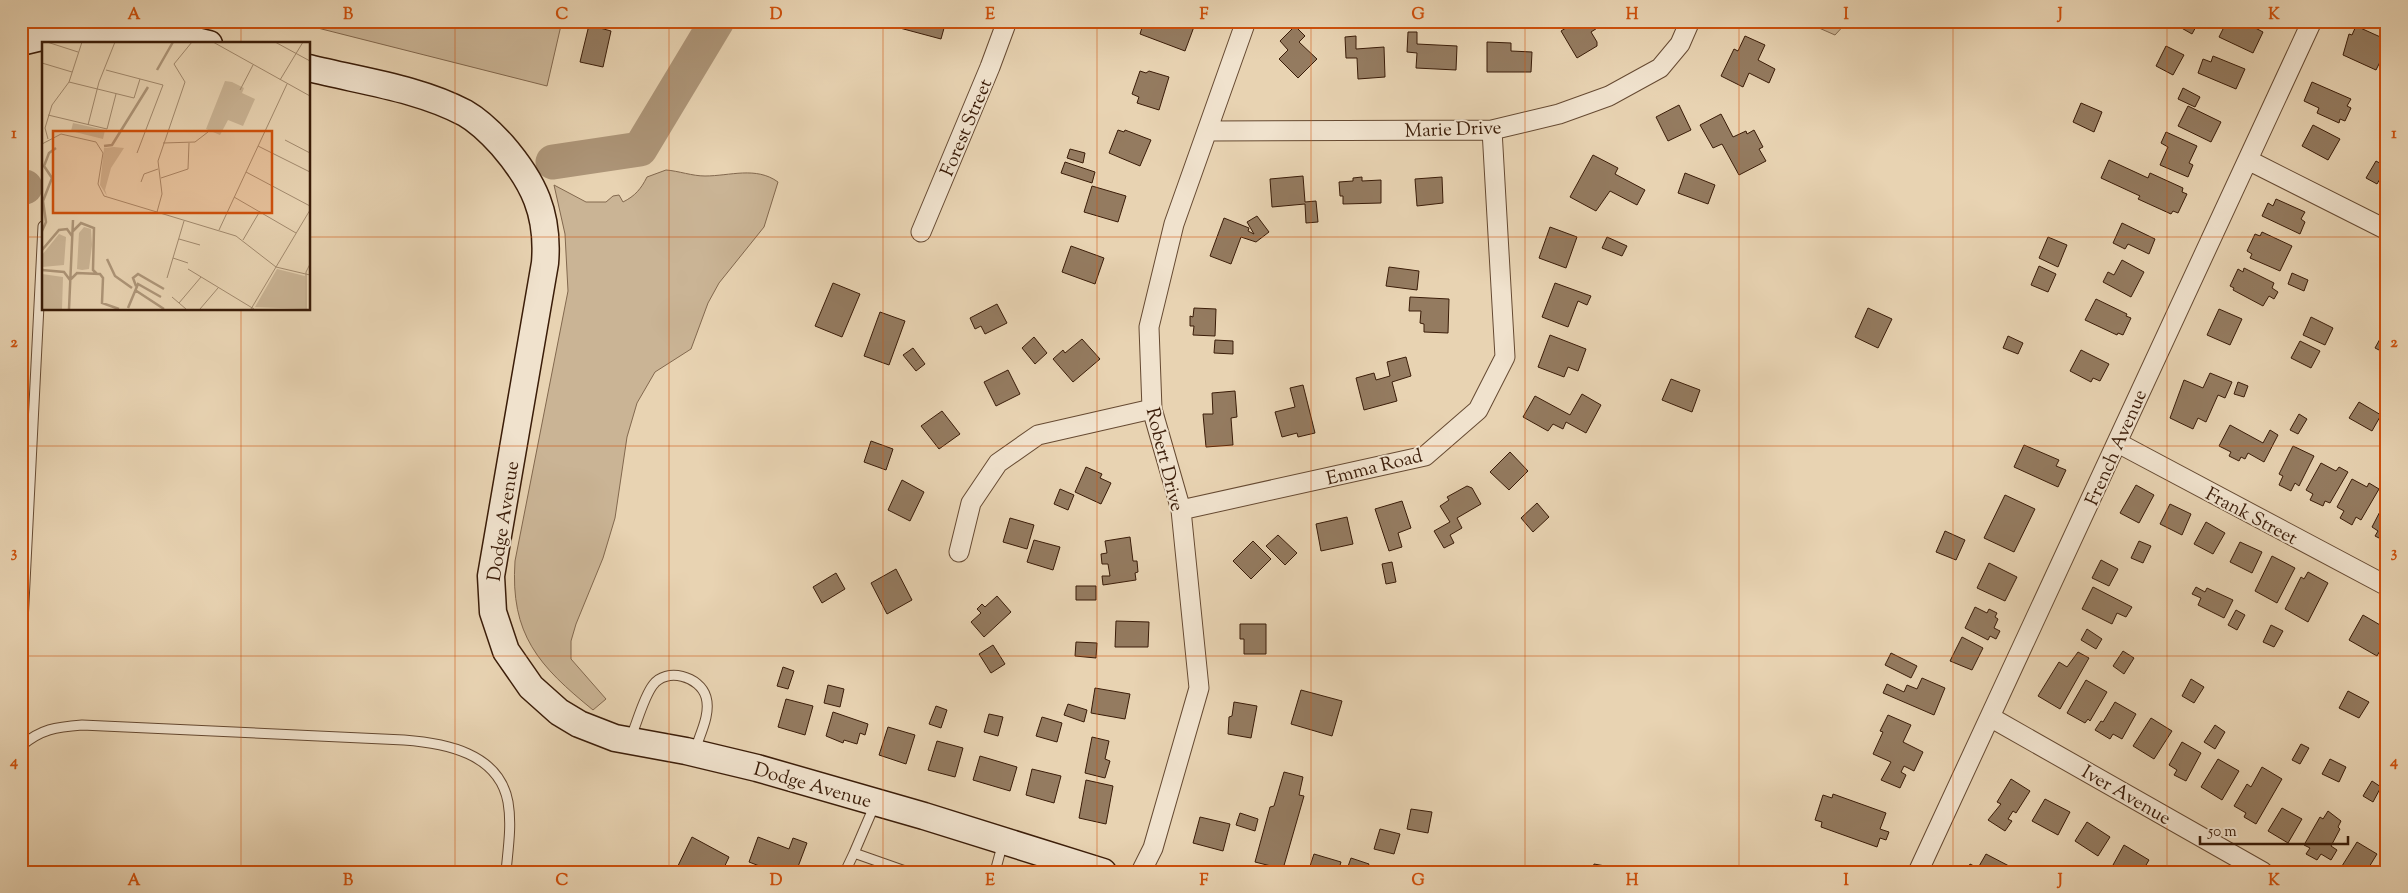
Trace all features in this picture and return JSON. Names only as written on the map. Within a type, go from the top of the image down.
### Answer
[{"type":"main road","points":[[21,42],[47,35],[76,31],[118,29],[197,42]]},
{"type":"main road","name":"Dodge Avenue","points":[[310,68],[421,95],[466,114],[492,133],[516,161],[536,195],[545,231],[545,263],[533,342],[490,576],[493,612],[506,651],[531,687],[559,712],[597,733],[694,752],[757,768],[1003,840],[1103,872]]},
{"type":"street","name":"Forest Street","points":[[920,232],[990,67],[1006,21]]},
{"type":"street","name":"Robert Drive","points":[[1141,872],[1153,848],[1198,688],[1180,510],[1152,409],[1149,327],[1174,224],[1246,21]]},
{"type":"street","name":"Marie Drive","points":[[1208,131],[1492,130],[1559,114],[1609,96],[1660,68],[1680,44],[1690,21]]},
{"type":"street","name":"French Avenue","points":[[1918,872],[2312,21]]},
{"type":"street","name":"Emma Road","points":[[1180,510],[1424,456],[1478,410],[1505,357],[1492,130]]},
{"type":"street","points":[[2248,160],[2387,230]]},
{"type":"street","points":[[959,552],[971,503],[998,463],[1038,435],[1152,409]]},
{"type":"street","name":"Frank Street","points":[[2118,443],[2387,586]]},
{"type":"street","name":"Iver Avenue","points":[[1990,717],[2263,872]]},
{"type":"lane","points":[[21,662],[42,226]]},
{"type":"lane","points":[[630,740],[653,684],[668,676],[682,676],[699,683],[707,698],[707,714],[694,752]]},
{"type":"lane","points":[[21,746],[35,735],[56,727],[82,725],[404,740],[447,745],[467,752],[483,762],[502,784],[508,802],[509,822],[506,872]]},
{"type":"lane","points":[[845,872],[876,802]]},
{"type":"lane","points":[[995,872],[1003,840]]},
{"type":"lane","points":[[854,854],[908,872]]},
{"type":"shaded area","points":[[290,21],[562,21],[547,86]]},
{"type":"shaded area","points":[[1803,21],[1848,21],[1835,35]]},
{"type":"shaded area","points":[[666,170],[705,176],[752,173],[770,177],[778,182],[764,227],[719,283],[708,303],[691,349],[655,372],[637,403],[627,437],[615,518],[603,558],[571,641],[571,659],[606,699],[593,710],[557,679],[532,647],[523,629],[517,609],[515,587],[515,561],[568,291],[565,234],[554,185],[586,202],[606,202],[613,196],[619,195],[623,202],[637,192],[647,177]]},
{"type":"building","points":[[898,21],[946,21],[941,39],[896,27]]},
{"type":"building","points":[[1144,21],[1186,21],[1195,24],[1185,51],[1140,34]]},
{"type":"building","points":[[1577,21],[1600,21],[1602,25],[1591,32],[1597,42],[1597,46],[1577,58],[1561,31]]},
{"type":"building","points":[[2181,21],[2195,21],[2198,23],[2192,34],[2178,26]]},
{"type":"building","points":[[2229,21],[2242,21],[2263,32],[2253,53],[2219,37]]},
{"type":"building","points":[[589,25],[611,31],[603,67],[580,62]]},
{"type":"building","points":[[1295,26],[1305,36],[1299,42],[1317,59],[1298,78],[1279,59],[1288,50],[1280,41]]},
{"type":"building","points":[[2356,26],[2387,40],[2387,48],[2376,70],[2343,55],[2349,34],[2352,35]]},
{"type":"building","points":[[1408,32],[1417,32],[1417,44],[1457,46],[1456,70],[1416,68],[1417,53],[1407,52]]},
{"type":"building","points":[[1356,36],[1356,49],[1384,47],[1385,77],[1358,79],[1357,58],[1346,58],[1345,37]]},
{"type":"building","points":[[1745,36],[1765,45],[1758,60],[1775,69],[1769,83],[1749,73],[1743,87],[1721,76],[1734,49],[1738,51]]},
{"type":"building","points":[[1487,42],[1511,43],[1511,51],[1532,52],[1531,72],[1487,72]]},
{"type":"building","points":[[2166,46],[2184,55],[2173,75],[2156,66]]},
{"type":"building","points":[[2213,56],[2245,69],[2236,89],[2198,73],[2203,59],[2211,62]]},
{"type":"building","points":[[1140,71],[1146,73],[1149,71],[1169,77],[1159,110],[1137,103],[1139,97],[1132,94]]},
{"type":"building","points":[[2312,82],[2351,99],[2347,106],[2351,108],[2345,121],[2340,119],[2339,123],[2317,113],[2319,108],[2304,101]]},
{"type":"building","points":[[2183,88],[2200,97],[2195,107],[2178,99]]},
{"type":"building","points":[[2081,103],[2102,112],[2094,132],[2073,122]]},
{"type":"building","points":[[1679,105],[1691,130],[1668,141],[1656,117]]},
{"type":"building","points":[[2188,106],[2221,122],[2211,142],[2178,126]]},
{"type":"building","points":[[1721,114],[1733,137],[1746,131],[1747,134],[1754,130],[1763,147],[1759,149],[1766,161],[1739,175],[1722,144],[1713,148],[1700,125]]},
{"type":"building","points":[[2313,125],[2340,139],[2328,160],[2302,146]]},
{"type":"building","points":[[1118,130],[1124,132],[1125,130],[1151,140],[1140,166],[1109,153]]},
{"type":"building","points":[[2166,132],[2197,146],[2189,163],[2193,165],[2188,177],[2160,165],[2168,147],[2161,143]]},
{"type":"building","points":[[1070,149],[1085,153],[1083,163],[1067,158]]},
{"type":"building","points":[[1593,155],[1618,168],[1615,174],[1645,190],[1637,205],[1610,191],[1596,211],[1570,197]]},
{"type":"building","points":[[2109,160],[2148,178],[2150,173],[2183,188],[2182,192],[2187,194],[2178,213],[2173,211],[2171,214],[2138,199],[2140,196],[2101,178]]},
{"type":"building","points":[[2376,161],[2387,167],[2377,184],[2366,178]]},
{"type":"building","points":[[1065,162],[1095,172],[1092,183],[1061,173]]},
{"type":"building","points":[[1685,173],[1715,185],[1708,204],[1678,193]]},
{"type":"building","points":[[1303,176],[1305,202],[1316,201],[1318,222],[1306,223],[1305,204],[1272,207],[1270,179]]},
{"type":"building","points":[[1362,177],[1362,181],[1381,180],[1381,203],[1343,204],[1343,196],[1340,196],[1339,182],[1353,181],[1353,178]]},
{"type":"building","points":[[1442,177],[1443,203],[1417,206],[1415,179]]},
{"type":"building","points":[[1092,186],[1126,196],[1118,222],[1084,212]]},
{"type":"building","points":[[2276,199],[2305,212],[2301,219],[2305,222],[2300,234],[2262,216],[2268,203],[2273,206]]},
{"type":"building","points":[[1257,216],[1269,232],[1256,242],[1241,237],[1231,264],[1210,256],[1224,218],[1249,228],[1248,231],[1254,234],[1247,222]]},
{"type":"building","points":[[2122,223],[2155,239],[2149,254],[2128,244],[2125,249],[2113,243]]},
{"type":"building","points":[[1550,227],[1577,237],[1566,268],[1539,258]]},
{"type":"building","points":[[2262,232],[2292,246],[2280,271],[2250,258],[2252,254],[2247,251],[2255,234],[2260,236]]},
{"type":"building","points":[[1607,237],[1627,246],[1622,256],[1602,248]]},
{"type":"building","points":[[2048,237],[2067,245],[2058,267],[2039,258]]},
{"type":"building","points":[[1071,246],[1104,258],[1095,284],[1062,272]]},
{"type":"building","points":[[2122,260],[2144,272],[2131,297],[2103,282],[2108,272],[2114,275]]},
{"type":"building","points":[[2039,266],[2056,274],[2048,292],[2031,285]]},
{"type":"building","points":[[1389,267],[1419,271],[1417,290],[1386,286]]},
{"type":"building","points":[[2244,268],[2274,283],[2272,288],[2278,292],[2274,299],[2269,296],[2263,306],[2233,290],[2234,288],[2230,286],[2238,269],[2243,272]]},
{"type":"building","points":[[2292,273],[2308,280],[2304,291],[2288,284]]},
{"type":"building","points":[[833,283],[860,294],[842,337],[815,326]]},
{"type":"building","points":[[1555,283],[1591,296],[1587,305],[1578,301],[1568,327],[1542,317]]},
{"type":"building","points":[[1410,297],[1449,299],[1448,333],[1424,332],[1424,324],[1420,323],[1421,311],[1409,311]]},
{"type":"building","points":[[2096,299],[2127,314],[2126,316],[2131,318],[2123,335],[2118,333],[2117,335],[2085,320]]},
{"type":"building","points":[[997,304],[1007,323],[985,334],[981,326],[975,329],[970,318]]},
{"type":"building","points":[[1194,308],[1216,309],[1215,336],[1193,335],[1194,326],[1190,326],[1190,316],[1193,317]]},
{"type":"building","points":[[1868,308],[1892,319],[1878,348],[1855,337]]},
{"type":"building","points":[[2219,309],[2242,319],[2230,345],[2207,335]]},
{"type":"building","points":[[880,312],[905,321],[889,365],[864,356]]},
{"type":"building","points":[[2311,317],[2333,328],[2325,345],[2303,335]]},
{"type":"building","points":[[2387,329],[2387,354],[2375,348]]},
{"type":"building","points":[[1550,335],[1586,349],[1578,371],[1568,367],[1564,377],[1538,367]]},
{"type":"building","points":[[2008,336],[2023,343],[2018,354],[2003,348]]},
{"type":"building","points":[[1034,337],[1047,353],[1035,364],[1022,348]]},
{"type":"building","points":[[1082,339],[1100,359],[1073,382],[1053,359],[1063,350],[1065,353]]},
{"type":"building","points":[[1215,340],[1233,341],[1233,354],[1214,353]]},
{"type":"building","points":[[2300,341],[2320,351],[2311,368],[2291,358]]},
{"type":"building","points":[[913,348],[925,364],[916,371],[903,355]]},
{"type":"building","points":[[2081,350],[2109,364],[2100,381],[2093,378],[2091,382],[2070,371]]},
{"type":"building","points":[[1406,357],[1411,376],[1392,382],[1397,401],[1364,410],[1356,378],[1374,373],[1376,380],[1390,376],[1387,362]]},
{"type":"building","points":[[1008,370],[1020,394],[996,406],[984,382]]},
{"type":"building","points":[[2210,373],[2232,382],[2225,398],[2218,395],[2206,422],[2198,418],[2193,429],[2170,418],[2184,380],[2203,388]]},
{"type":"building","points":[[1671,379],[1700,390],[1692,412],[1662,400]]},
{"type":"building","points":[[2238,382],[2248,386],[2244,397],[2234,394]]},
{"type":"building","points":[[1303,385],[1315,433],[1298,437],[1297,433],[1282,437],[1275,412],[1295,407],[1290,388]]},
{"type":"building","points":[[1235,391],[1237,417],[1231,418],[1233,445],[1206,447],[1203,414],[1213,414],[1212,393]]},
{"type":"building","points":[[1582,394],[1601,405],[1586,433],[1566,422],[1563,429],[1553,424],[1548,431],[1523,417],[1535,396],[1570,415]]},
{"type":"building","points":[[2359,402],[2381,415],[2372,431],[2349,418]]},
{"type":"building","points":[[942,411],[960,434],[939,449],[921,426]]},
{"type":"building","points":[[2299,414],[2307,419],[2298,434],[2290,430]]},
{"type":"building","points":[[2230,425],[2263,443],[2270,430],[2278,435],[2264,462],[2248,453],[2245,459],[2241,457],[2239,461],[2229,456],[2231,452],[2219,446]]},
{"type":"building","points":[[2387,435],[2387,453],[2380,449]]},
{"type":"building","points":[[871,441],[893,449],[886,470],[864,462]]},
{"type":"building","points":[[2024,445],[2059,460],[2056,466],[2066,470],[2058,487],[2014,467]]},
{"type":"building","points":[[2293,446],[2314,456],[2299,486],[2295,483],[2291,491],[2279,485],[2283,476],[2279,474]]},
{"type":"building","points":[[1510,452],[1528,471],[1509,490],[1490,472]]},
{"type":"building","points":[[2321,463],[2336,471],[2339,467],[2348,472],[2330,503],[2325,501],[2323,506],[2310,500],[2313,494],[2306,490]]},
{"type":"building","points":[[1086,467],[1102,474],[1100,478],[1111,483],[1101,504],[1075,492]]},
{"type":"building","points":[[2352,479],[2367,487],[2369,483],[2379,489],[2361,520],[2356,517],[2352,525],[2340,518],[2344,511],[2337,507]]},
{"type":"building","points":[[902,480],[924,492],[910,521],[888,510]]},
{"type":"building","points":[[2136,485],[2154,495],[2139,523],[2120,513]]},
{"type":"building","points":[[1467,486],[1472,488],[1481,504],[1457,518],[1462,528],[1450,535],[1454,543],[1444,548],[1434,531],[1450,522],[1440,506],[1449,500],[1447,497]]},
{"type":"building","points":[[1060,489],[1074,495],[1068,510],[1054,504]]},
{"type":"building","points":[[2005,495],[2035,509],[2014,552],[1984,538]]},
{"type":"building","points":[[2387,498],[2387,542],[2375,536],[2378,531],[2372,527]]},
{"type":"building","points":[[1402,501],[1411,528],[1398,533],[1402,547],[1389,551],[1375,509]]},
{"type":"building","points":[[1537,503],[1549,517],[1533,532],[1521,518]]},
{"type":"building","points":[[2170,504],[2191,514],[2182,535],[2160,524]]},
{"type":"building","points":[[1347,517],[1353,544],[1321,551],[1316,524]]},
{"type":"building","points":[[1010,518],[1034,525],[1027,549],[1003,542]]},
{"type":"building","points":[[2206,522],[2225,533],[2213,554],[2194,544]]},
{"type":"building","points":[[1945,531],[1965,540],[1956,560],[1936,552]]},
{"type":"building","points":[[1278,535],[1297,553],[1285,565],[1266,546]]},
{"type":"building","points":[[1130,537],[1133,561],[1137,561],[1138,572],[1135,573],[1136,580],[1103,585],[1102,576],[1110,576],[1108,564],[1102,564],[1101,554],[1107,553],[1105,541]]},
{"type":"building","points":[[1034,540],[1060,547],[1053,570],[1027,562]]},
{"type":"building","points":[[1253,541],[1271,559],[1251,579],[1233,561]]},
{"type":"building","points":[[2139,541],[2151,546],[2143,563],[2131,558]]},
{"type":"building","points":[[2240,542],[2262,552],[2252,573],[2230,562]]},
{"type":"building","points":[[2272,556],[2295,568],[2277,603],[2255,591]]},
{"type":"building","points":[[2101,560],[2118,569],[2109,586],[2092,578]]},
{"type":"building","points":[[1392,562],[1396,582],[1386,584],[1382,564]]},
{"type":"building","points":[[1989,563],[2017,577],[2005,601],[1977,588]]},
{"type":"building","points":[[896,569],[912,600],[887,614],[871,583]]},
{"type":"building","points":[[2308,572],[2328,583],[2308,622],[2285,609],[2301,577],[2304,579]]},
{"type":"building","points":[[836,573],[845,589],[822,603],[813,587]]},
{"type":"building","points":[[1076,586],[1096,586],[1096,600],[1076,600]]},
{"type":"building","points":[[2093,587],[2132,607],[2126,617],[2117,613],[2112,624],[2082,609]]},
{"type":"building","points":[[2196,587],[2205,592],[2207,588],[2233,600],[2224,618],[2198,605],[2201,598],[2192,594]]},
{"type":"building","points":[[997,596],[1011,612],[984,637],[971,622],[981,613],[977,609],[982,604],[985,607]]},
{"type":"building","points":[[1975,607],[1987,613],[1989,609],[1997,613],[1995,617],[1998,619],[1994,628],[2000,631],[1996,639],[1990,636],[1988,640],[1965,628]]},
{"type":"building","points":[[2236,610],[2245,615],[2237,630],[2228,625]]},
{"type":"building","points":[[2363,615],[2387,629],[2387,638],[2377,656],[2349,640]]},
{"type":"building","points":[[1116,621],[1149,622],[1148,647],[1115,647]]},
{"type":"building","points":[[1240,624],[1266,624],[1266,654],[1244,654],[1244,639],[1240,639]]},
{"type":"building","points":[[2271,625],[2283,631],[2274,647],[2263,642]]},
{"type":"building","points":[[2087,629],[2102,639],[2096,649],[2081,640]]},
{"type":"building","points":[[1962,637],[1983,648],[1972,670],[1950,661]]},
{"type":"building","points":[[1076,642],[1097,643],[1096,658],[1075,656]]},
{"type":"building","points":[[993,645],[1005,664],[991,673],[979,654]]},
{"type":"building","points":[[2123,651],[2134,658],[2124,674],[2113,666]]},
{"type":"building","points":[[2078,652],[2089,658],[2060,709],[2038,696],[2059,662],[2067,667]]},
{"type":"building","points":[[1891,653],[1917,666],[1911,678],[1885,665]]},
{"type":"building","points":[[783,667],[794,671],[788,689],[777,686]]},
{"type":"building","points":[[1922,678],[1945,688],[1934,715],[1883,693],[1887,684],[1904,692],[1907,685],[1917,689]]},
{"type":"building","points":[[2191,679],[2204,687],[2194,703],[2182,696]]},
{"type":"building","points":[[2086,680],[2107,692],[2090,721],[2088,719],[2085,723],[2067,713]]},
{"type":"building","points":[[828,685],[844,689],[840,707],[824,703]]},
{"type":"building","points":[[1095,688],[1130,694],[1125,719],[1091,713]]},
{"type":"building","points":[[1301,690],[1342,701],[1332,736],[1291,724]]},
{"type":"building","points":[[2348,691],[2369,702],[2359,718],[2339,708]]},
{"type":"building","points":[[786,699],[813,706],[805,735],[778,727]]},
{"type":"building","points":[[1234,702],[1257,706],[1251,738],[1228,734],[1229,717],[1232,716]]},
{"type":"building","points":[[2115,702],[2136,714],[2122,739],[2113,734],[2110,739],[2095,730],[2101,721],[2103,722]]},
{"type":"building","points":[[1068,704],[1087,710],[1084,722],[1064,715]]},
{"type":"building","points":[[936,706],[947,710],[941,728],[929,724]]},
{"type":"building","points":[[833,712],[868,724],[865,735],[860,733],[857,744],[844,740],[843,743],[826,736]]},
{"type":"building","points":[[989,714],[1003,717],[998,736],[984,732]]},
{"type":"building","points":[[1888,715],[1911,725],[1903,742],[1923,752],[1914,771],[1904,766],[1901,772],[1906,775],[1900,788],[1881,780],[1891,762],[1873,754],[1883,732],[1880,731]]},
{"type":"building","points":[[1042,717],[1062,723],[1057,742],[1036,736]]},
{"type":"building","points":[[2151,718],[2172,731],[2154,759],[2133,746]]},
{"type":"building","points":[[2215,725],[2225,732],[2215,749],[2204,742]]},
{"type":"building","points":[[888,727],[915,735],[906,764],[879,755]]},
{"type":"building","points":[[1092,737],[1109,741],[1105,759],[1110,761],[1105,778],[1085,773]]},
{"type":"building","points":[[937,741],[963,748],[955,777],[928,770]]},
{"type":"building","points":[[2182,742],[2201,753],[2186,781],[2174,775],[2177,770],[2169,765]]},
{"type":"building","points":[[2301,744],[2309,748],[2300,764],[2292,760]]},
{"type":"building","points":[[980,756],[1017,767],[1010,791],[973,780]]},
{"type":"building","points":[[2218,759],[2239,771],[2222,800],[2201,787]]},
{"type":"building","points":[[2330,759],[2346,767],[2339,782],[2322,774]]},
{"type":"building","points":[[2262,767],[2282,779],[2256,824],[2244,817],[2246,813],[2234,806],[2247,784],[2251,787]]},
{"type":"building","points":[[1032,769],[1061,776],[1054,803],[1026,795]]},
{"type":"building","points":[[1284,772],[1303,777],[1299,795],[1304,796],[1283,869],[1255,862],[1270,807],[1274,806]]},
{"type":"building","points":[[2011,779],[2030,791],[2016,813],[2013,811],[2008,819],[2012,821],[2005,831],[1988,820],[2001,804],[1997,802]]},
{"type":"building","points":[[1086,780],[1113,786],[1106,824],[1079,818]]},
{"type":"building","points":[[2372,781],[2381,787],[2373,802],[2363,796]]},
{"type":"building","points":[[1833,794],[1886,813],[1880,829],[1889,832],[1886,840],[1880,838],[1877,847],[1821,827],[1822,822],[1815,820],[1823,795],[1832,798]]},
{"type":"building","points":[[2045,799],[2070,812],[2058,835],[2032,821]]},
{"type":"building","points":[[2282,808],[2302,819],[2288,843],[2268,831]]},
{"type":"building","points":[[1411,809],[1432,812],[1428,833],[1407,829]]},
{"type":"building","points":[[2328,811],[2341,821],[2338,827],[2340,829],[2331,846],[2337,850],[2331,860],[2321,854],[2317,860],[2306,854],[2310,848],[2304,845],[2320,817],[2323,819]]},
{"type":"building","points":[[1240,813],[1258,819],[1255,831],[1236,825]]},
{"type":"building","points":[[1200,817],[1230,824],[1223,851],[1193,843]]},
{"type":"building","points":[[2087,822],[2110,837],[2098,856],[2075,841]]},
{"type":"building","points":[[1380,829],[1400,834],[1394,854],[1374,849]]},
{"type":"building","points":[[692,837],[729,857],[722,872],[675,872]]},
{"type":"building","points":[[758,837],[789,849],[793,838],[807,843],[796,872],[775,872],[749,862]]},
{"type":"building","points":[[2357,842],[2377,854],[2366,872],[2352,872],[2342,866]]},
{"type":"building","points":[[2124,845],[2149,860],[2142,872],[2125,872],[2113,865]]},
{"type":"building","points":[[1314,854],[1341,862],[1338,872],[1308,872]]},
{"type":"building","points":[[1986,854],[2009,866],[2006,872],[1966,872],[1970,864],[1978,868]]},
{"type":"building","points":[[1351,858],[1369,864],[1366,872],[1346,872]]},
{"type":"building","points":[[1594,864],[1622,869],[1622,872],[1592,872]]},
{"type":"waterway","points":[[553,162],[640,149],[717,21]]},
{"type":"waterway","points":[[21,188],[25,187]]}]
